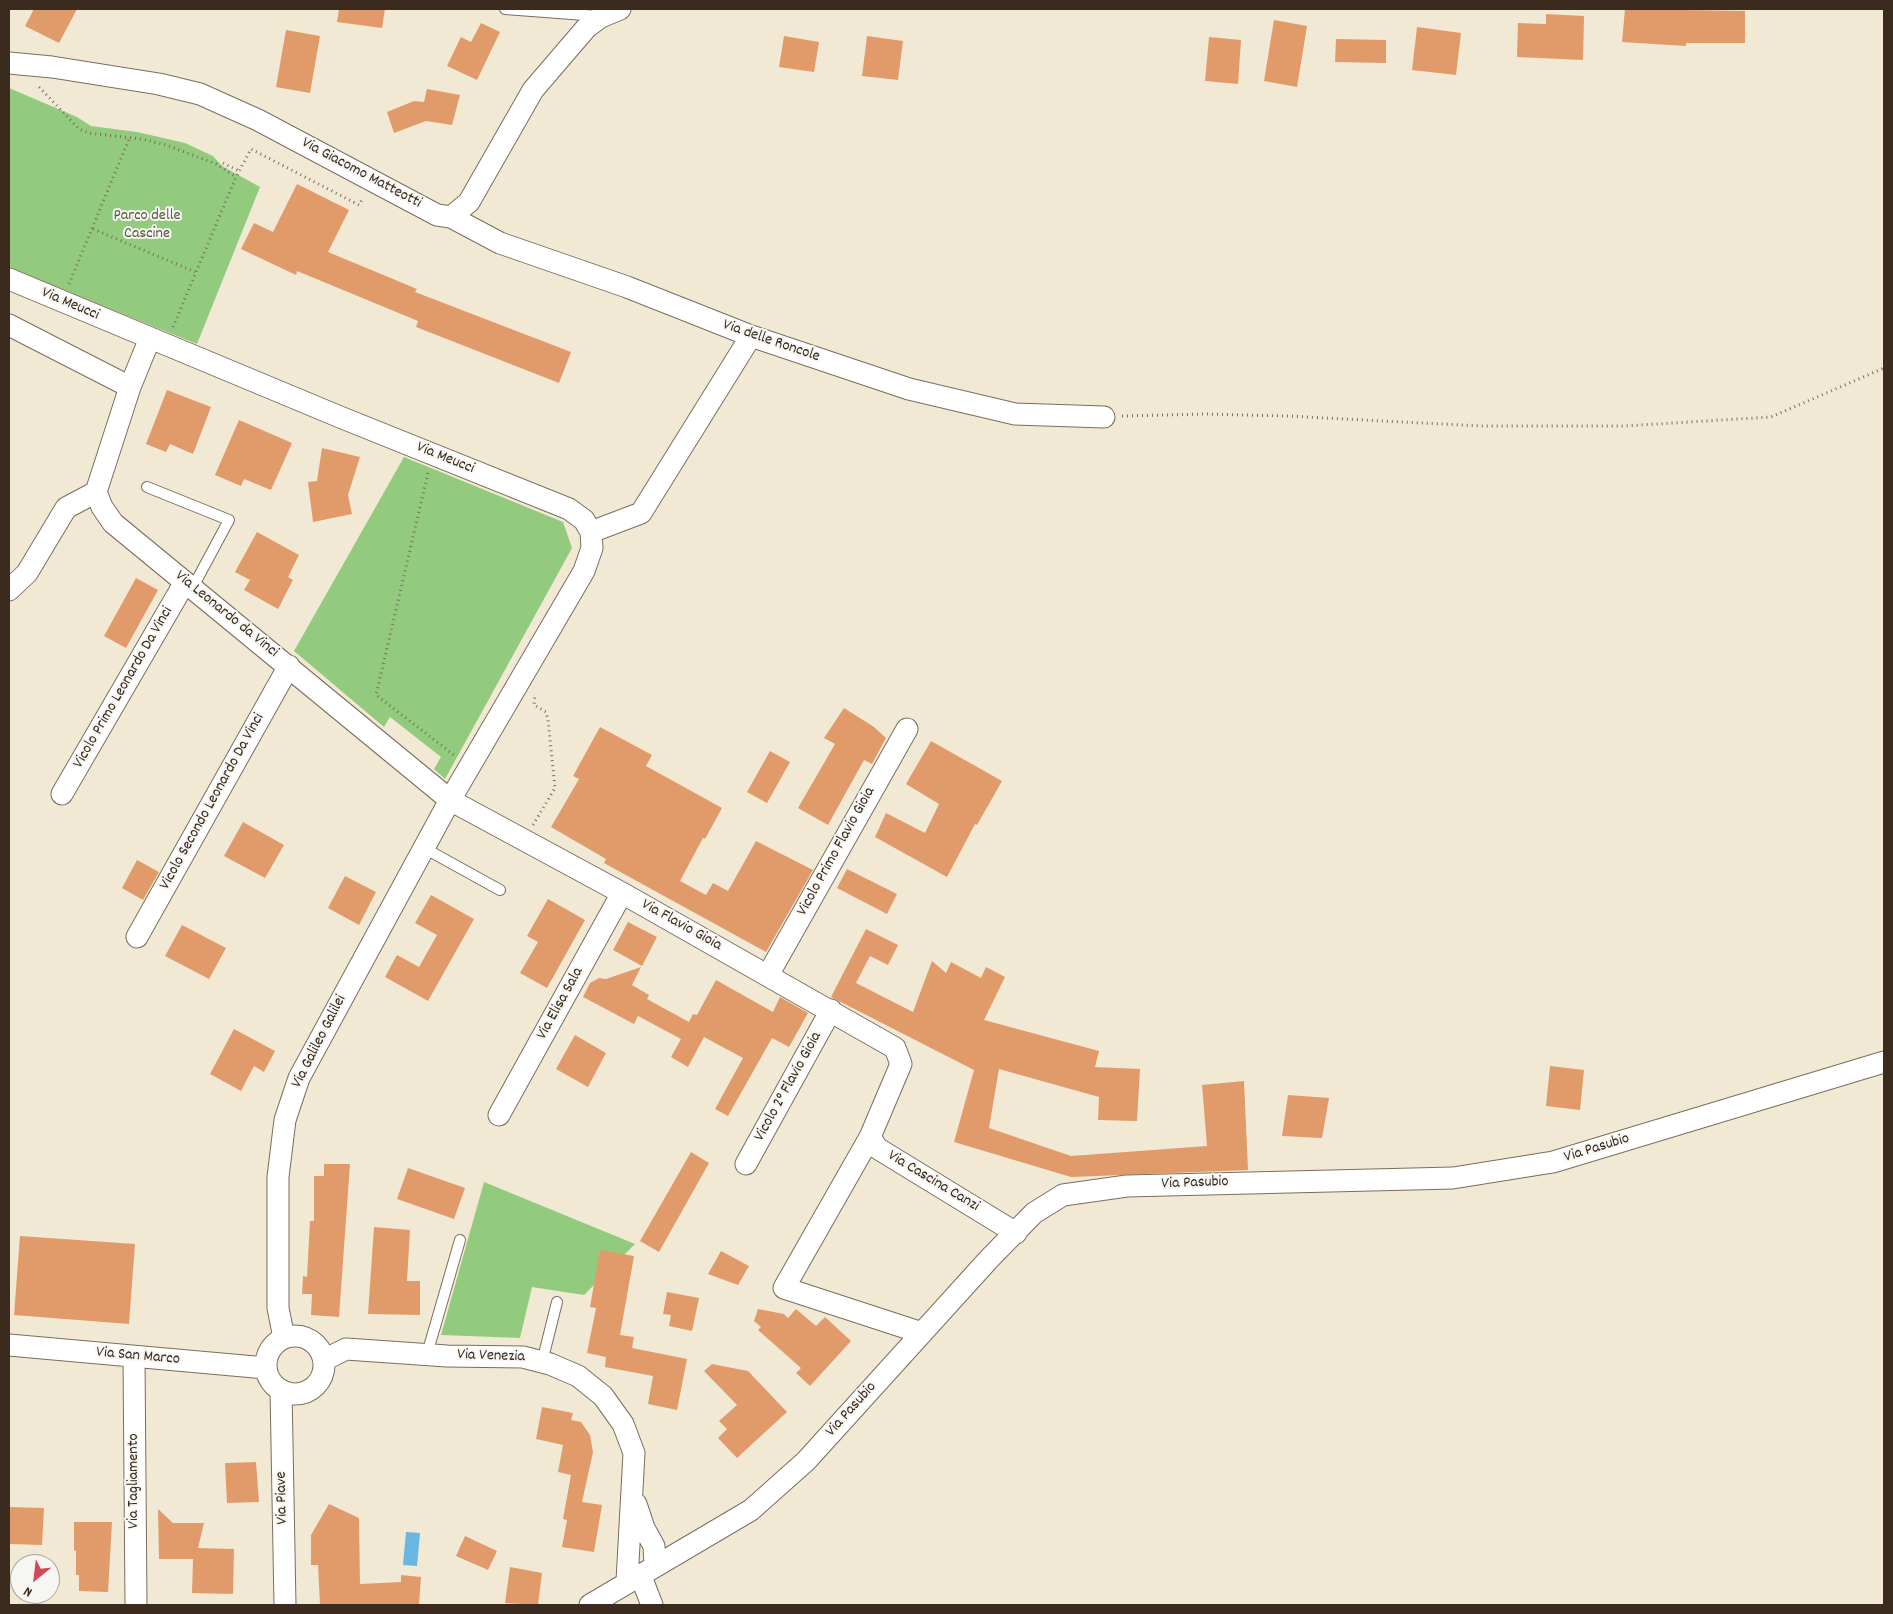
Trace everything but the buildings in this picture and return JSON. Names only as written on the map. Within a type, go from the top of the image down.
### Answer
[{"type":"street","points":[[451,217],[469,202],[533,90],[587,27],[611,13]]},
{"type":"street","name":"Via Giacomo Matteotti","points":[[9,63],[52,67],[150,82],[200,94],[258,120],[437,215],[451,217]]},
{"type":"street","name":"Via delle Roncole","points":[[451,217],[500,243],[627,287],[750,336],[909,389],[985,409],[1015,414],[1104,417]]},
{"type":"street","name":"Via Meucci","points":[[9,279],[569,509],[584,520],[591,532]]},
{"type":"street","points":[[9,325],[130,387]]},
{"type":"street","points":[[450,800],[584,571],[592,548],[591,532],[641,513],[750,336]]},
{"type":"street","points":[[9,590],[27,573],[66,508],[96,492],[130,387],[150,338]]},
{"type":"street","name":"Via Leonardo da Vinci","points":[[96,492],[102,507],[113,523],[450,800]]},
{"type":"street","name":"Vicolo Primo Leonardo Da Vinci","points":[[62,794],[189,585]]},
{"type":"street","name":"Vicolo Secondo Leonardo Da Vinci","points":[[137,937],[289,666]]},
{"type":"street","name":"Vicolo Primo Flavio Gioia","points":[[768,975],[907,728]]},
{"type":"street","name":"Via Flavio Gioia","points":[[450,800],[622,893],[895,1048],[901,1064],[870,1137]]},
{"type":"street","name":"Via Galileo Galilei","points":[[284,1338],[278,1308],[278,1177],[285,1120],[299,1078],[450,800]]},
{"type":"street","name":"Via Elisa Sala","points":[[499,1115],[622,893]]},
{"type":"street","name":"Vicolo 2° Flavio Gioia","points":[[746,1164],[831,1010]]},
{"type":"street","name":"Via Pasubio","points":[[590,1605],[751,1510],[806,1461],[1034,1213],[1063,1195],[1127,1186],[1453,1178],[1553,1162],[1884,1062]]},
{"type":"street","points":[[870,1137],[784,1288],[922,1333]]},
{"type":"street","name":"Via Cascina Canzi","points":[[870,1137],[877,1148],[1016,1232]]},
{"type":"street","points":[[284,1338],[304,1338],[314,1343],[324,1360],[324,1370],[320,1380],[313,1388],[304,1392],[290,1393],[282,1390],[269,1377],[266,1368],[269,1352],[275,1344],[284,1338]]},
{"type":"street","name":"Via San Marco","points":[[9,1345],[266,1368]]},
{"type":"street","name":"Via Venezia","points":[[324,1360],[346,1349],[523,1357],[578,1376],[602,1396],[623,1424],[634,1452],[632,1495],[641,1574]]},
{"type":"street","name":"Via Tagliamento","points":[[134,1357],[136,1605]]},
{"type":"street","name":"Via Piave","points":[[282,1390],[285,1605]]},
{"type":"street","name":"Via Venezia","points":[[632,1495],[644,1528],[654,1546],[641,1574]]},
{"type":"street","points":[[641,1574],[652,1605]]},
{"type":"lane","points":[[505,9],[611,13]]},
{"type":"lane","points":[[148,487],[229,520],[189,585]]},
{"type":"lane","points":[[424,848],[500,890]]},
{"type":"lane","points":[[427,1354],[460,1240]]},
{"type":"lane","points":[[542,1362],[557,1302]]},
{"type":"path","points":[[35,84],[79,129],[89,133],[153,142],[192,153],[216,164],[236,177]]},
{"type":"path","points":[[69,284],[129,139]]},
{"type":"path","points":[[172,328],[236,177],[251,149],[359,205],[372,180]]},
{"type":"path","points":[[223,162],[239,171]]},
{"type":"path","points":[[93,229],[195,272]]},
{"type":"path","points":[[1104,417],[1223,415],[1482,426],[1624,426],[1771,417],[1884,368]]},
{"type":"path","points":[[430,465],[376,695],[470,767]]},
{"type":"path","points":[[524,840],[555,788],[548,720],[546,712],[534,705],[536,688]]},
{"type":"green space","name":"Parco delle Cascine","points":[[9,88],[77,117],[91,126],[137,132],[185,143],[213,156],[222,166],[260,187],[197,344],[9,268]]},
{"type":"green space","points":[[404,457],[563,522],[572,548],[445,779],[434,769],[441,757],[390,717],[384,727],[294,651]]},
{"type":"green space","points":[[484,1182],[635,1244],[584,1295],[532,1287],[520,1338],[441,1335]]},
{"type":"water","points":[[406,1532],[420,1533],[417,1566],[403,1565]]}]
